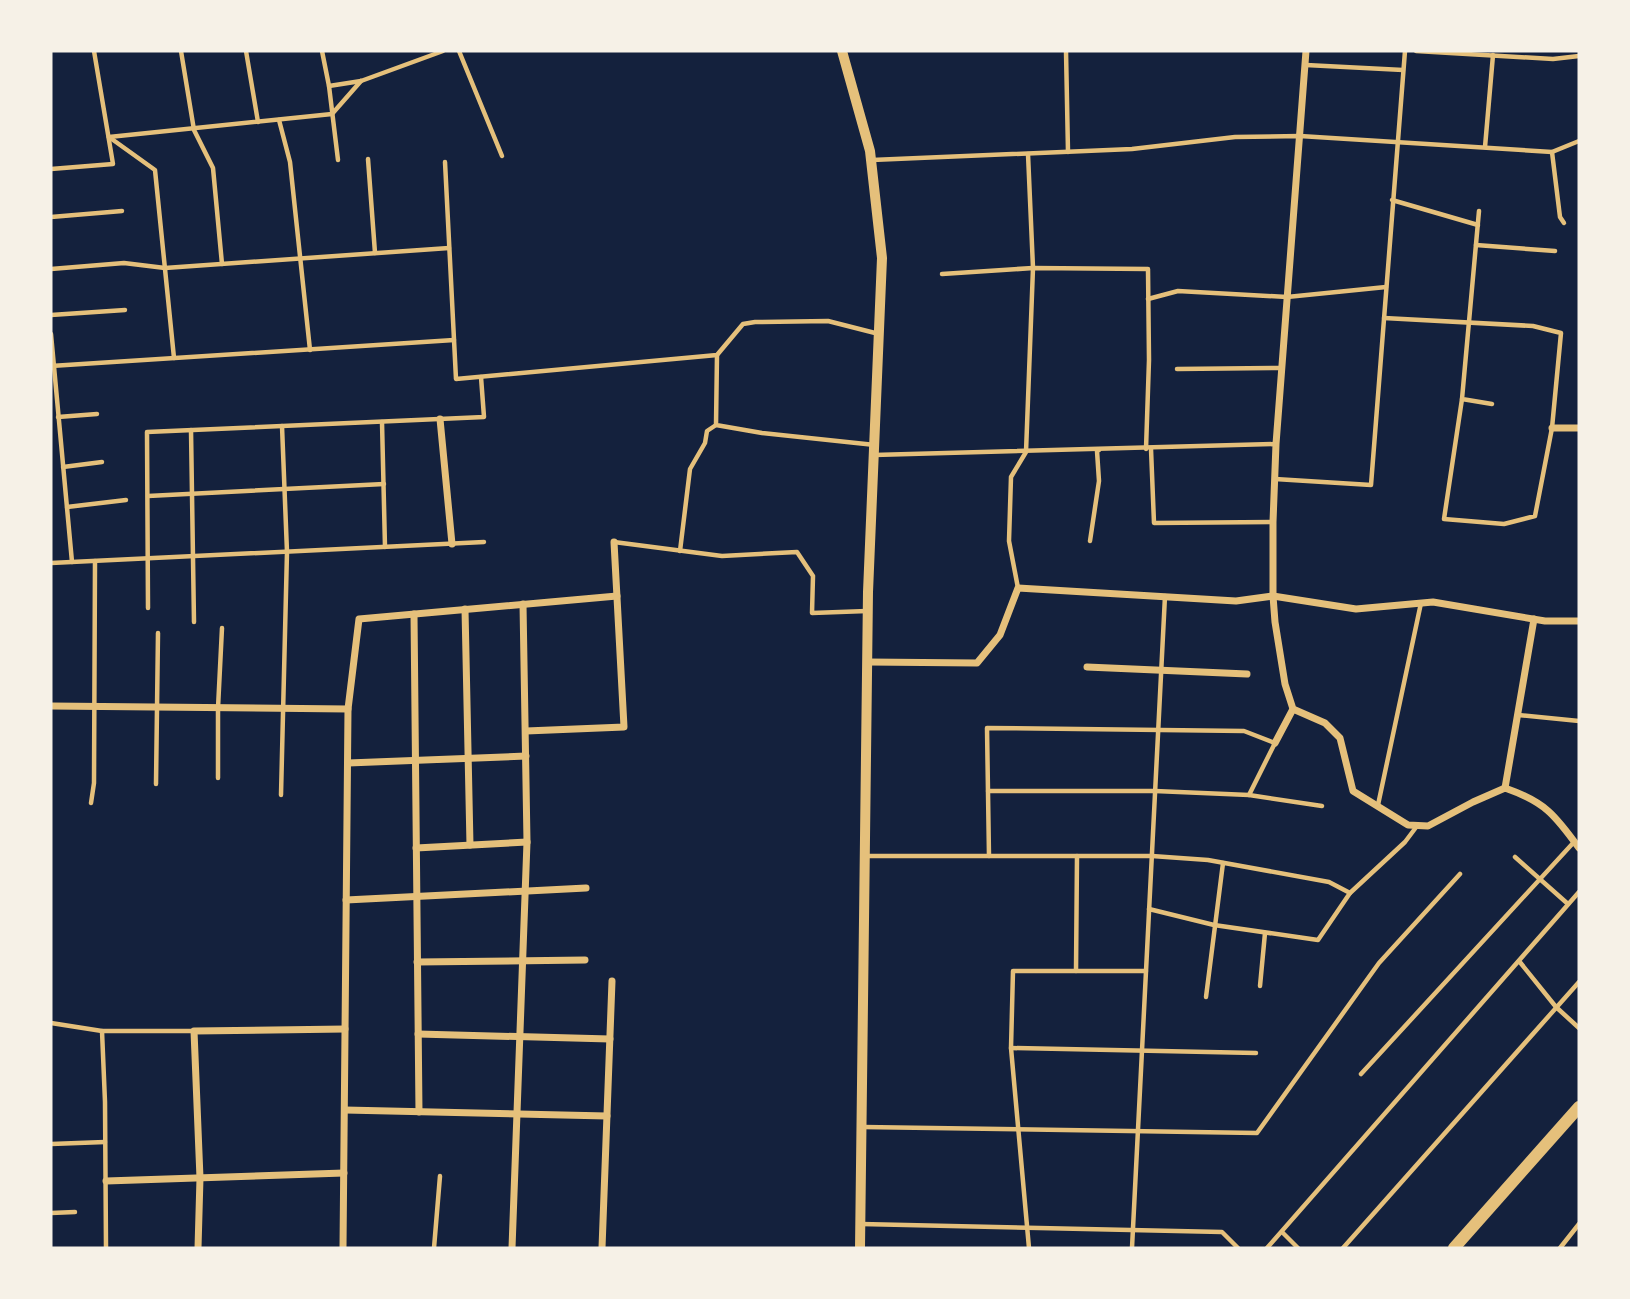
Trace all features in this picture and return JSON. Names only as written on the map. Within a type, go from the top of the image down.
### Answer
[{"type":"main road","points":[[1454,1248],[1579,1107]]},
{"type":"street","points":[[842,51],[871,160],[882,258],[868,611],[860,1248]]},
{"type":"street","points":[[1275,743],[1293,709],[1285,684],[1273,596],[1273,522],[1276,444],[1306,51]]},
{"type":"street","points":[[440,419],[452,544]]},
{"type":"street","points":[[1552,428],[1579,428]]},
{"type":"street","points":[[526,731],[624,727],[614,542]]},
{"type":"street","points":[[868,663],[978,663],[1000,635],[1018,589],[1236,601],[1273,596],[1356,609],[1433,602],[1534,619],[1579,621]]},
{"type":"street","points":[[343,1248],[348,709],[359,618],[617,596]]},
{"type":"street","points":[[512,1248],[527,842],[523,604]]},
{"type":"street","points":[[465,609],[470,845]]},
{"type":"street","points":[[414,614],[419,1112]]},
{"type":"street","points":[[1505,788],[1534,619]]},
{"type":"street","points":[[1087,667],[1247,674]]},
{"type":"street","points":[[51,706],[348,709]]},
{"type":"street","points":[[1293,709],[1325,723],[1340,737],[1353,791],[1408,825],[1428,826],[1505,788],[1531,797],[1557,818],[1577,845]]},
{"type":"street","points":[[348,763],[526,756]]},
{"type":"street","points":[[416,848],[527,842]]},
{"type":"street","points":[[346,900],[586,888]]},
{"type":"street","points":[[417,962],[586,960]]},
{"type":"street","points":[[602,1248],[612,981]]},
{"type":"street","points":[[198,1248],[200,1178],[194,1031],[345,1029]]},
{"type":"street","points":[[418,1034],[610,1039]]},
{"type":"street","points":[[345,1110],[607,1116]]},
{"type":"street","points":[[106,1181],[344,1173]]},
{"type":"lane","points":[[51,169],[113,164],[94,51]]},
{"type":"lane","points":[[181,51],[194,130],[213,169],[222,264]]},
{"type":"lane","points":[[246,51],[258,122]]},
{"type":"lane","points":[[322,51],[338,160]]},
{"type":"lane","points":[[329,86],[361,81],[443,51]]},
{"type":"lane","points":[[459,51],[502,156]]},
{"type":"lane","points":[[1066,51],[1068,152]]},
{"type":"lane","points":[[1275,479],[1371,485],[1405,51]]},
{"type":"lane","points":[[1416,51],[1513,54],[1553,59],[1579,56]]},
{"type":"lane","points":[[1485,147],[1493,55]]},
{"type":"lane","points":[[1305,65],[1403,70]]},
{"type":"lane","points":[[109,137],[332,114],[361,81]]},
{"type":"lane","points":[[279,120],[290,162],[310,350]]},
{"type":"lane","points":[[871,160],[1132,149],[1235,137],[1300,136],[1552,152],[1579,141]]},
{"type":"lane","points":[[109,137],[155,170],[174,358]]},
{"type":"lane","points":[[1552,152],[1560,217],[1564,223]]},
{"type":"lane","points":[[1018,589],[1009,541],[1011,477],[1026,452],[1032,268],[1028,154]]},
{"type":"lane","points":[[368,159],[375,253]]},
{"type":"lane","points":[[445,162],[456,379],[717,355]]},
{"type":"lane","points":[[1392,200],[1478,225]]},
{"type":"lane","points":[[51,217],[122,211]]},
{"type":"lane","points":[[1384,318],[1469,323],[1533,326],[1561,333],[1552,428],[1535,516],[1504,524],[1444,519],[1462,400],[1469,323],[1476,245],[1478,225],[1479,211]]},
{"type":"lane","points":[[1476,245],[1555,251]]},
{"type":"lane","points":[[51,269],[124,262],[165,268],[449,248]]},
{"type":"lane","points":[[942,274],[1032,268],[1148,269],[1148,449],[1154,523],[1273,522]]},
{"type":"lane","points":[[1148,299],[1178,291],[1287,297],[1386,287]]},
{"type":"lane","points":[[51,315],[125,310]]},
{"type":"lane","points":[[716,425],[717,355],[743,324],[828,321],[879,334]]},
{"type":"lane","points":[[51,334],[72,562]]},
{"type":"lane","points":[[52,366],[454,340]]},
{"type":"lane","points":[[1177,369],[1282,368]]},
{"type":"lane","points":[[148,608],[147,432],[484,417],[481,377]]},
{"type":"lane","points":[[1462,400],[1492,404]]},
{"type":"lane","points":[[58,417],[97,414]]},
{"type":"lane","points":[[382,422],[385,547]]},
{"type":"lane","points":[[680,551],[690,469],[705,443],[707,431],[716,425],[874,450],[1026,452],[1276,444]]},
{"type":"lane","points":[[281,795],[281,708],[287,552],[282,426]]},
{"type":"lane","points":[[191,430],[194,622]]},
{"type":"lane","points":[[1090,541],[1099,481],[1097,451],[1103,450]]},
{"type":"lane","points":[[63,467],[102,462]]},
{"type":"lane","points":[[148,496],[384,484]]},
{"type":"lane","points":[[67,507],[126,500]]},
{"type":"lane","points":[[51,563],[484,542]]},
{"type":"lane","points":[[614,542],[722,556],[797,552],[813,576],[812,613],[868,611]]},
{"type":"lane","points":[[91,803],[94,783],[95,561]]},
{"type":"lane","points":[[1132,1248],[1165,596]]},
{"type":"lane","points":[[1378,806],[1421,603]]},
{"type":"lane","points":[[218,778],[222,628]]},
{"type":"lane","points":[[156,784],[158,633]]},
{"type":"lane","points":[[1517,715],[1579,721]]},
{"type":"lane","points":[[989,856],[987,728],[1244,731],[1275,743],[1249,795]]},
{"type":"lane","points":[[988,791],[1155,791],[1249,795],[1322,806]]},
{"type":"lane","points":[[1149,909],[1214,925],[1318,940],[1350,893],[1405,842],[1418,826]]},
{"type":"lane","points":[[1361,1074],[1540,879],[1577,845]]},
{"type":"lane","points":[[866,856],[1152,856],[1223,863],[1329,882],[1350,893]]},
{"type":"lane","points":[[1076,971],[1077,856]]},
{"type":"lane","points":[[1515,857],[1568,904]]},
{"type":"lane","points":[[1206,997],[1223,863]]},
{"type":"lane","points":[[862,1127],[1258,1133],[1379,963],[1460,874]]},
{"type":"lane","points":[[1267,1248],[1579,892]]},
{"type":"lane","points":[[1260,986],[1265,933]]},
{"type":"lane","points":[[1519,961],[1556,1007],[1579,1028]]},
{"type":"lane","points":[[1029,1248],[1011,1048],[1013,971],[1146,971]]},
{"type":"lane","points":[[1343,1248],[1579,982]]},
{"type":"lane","points":[[51,1023],[102,1031],[194,1031]]},
{"type":"lane","points":[[102,1031],[106,1248]]},
{"type":"lane","points":[[1011,1048],[1256,1053]]},
{"type":"lane","points":[[51,1144],[106,1142]]},
{"type":"lane","points":[[434,1248],[440,1176]]},
{"type":"lane","points":[[51,1213],[75,1212]]},
{"type":"lane","points":[[860,1224],[1222,1232],[1238,1248]]},
{"type":"lane","points":[[1560,1248],[1579,1224]]},
{"type":"lane","points":[[1282,1232],[1298,1248]]}]
